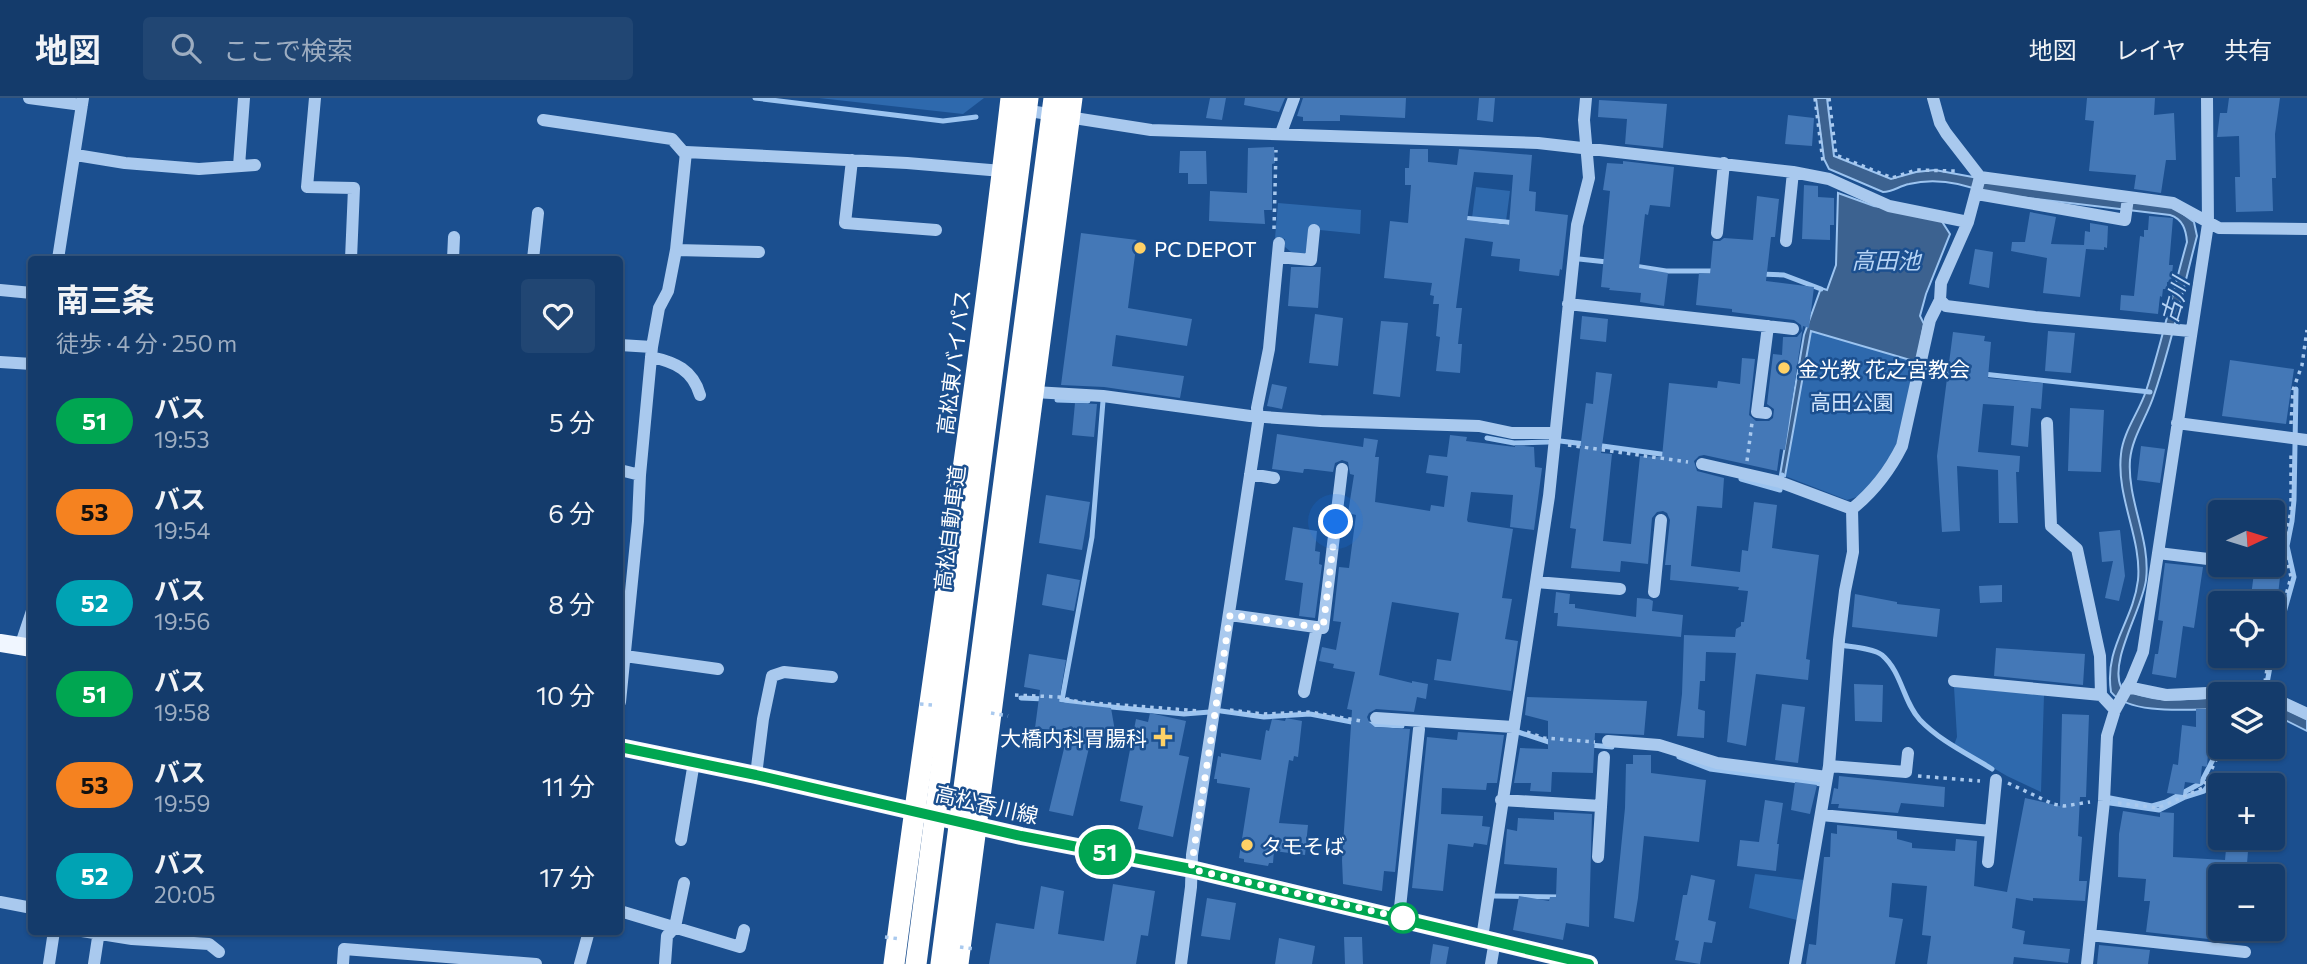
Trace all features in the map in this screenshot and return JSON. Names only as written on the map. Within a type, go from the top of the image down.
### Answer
[{"type":"highway","points":[[942,964],[1054,98]]},
{"type":"highway","name":"高松東バイパス","points":[[894,964],[962,485],[1002,172],[1016,101]]},
{"type":"highway","name":"高松自動車道","points":[[916,964],[1016,101]]},
{"type":"highway","points":[[958,964],[1070,108]]},
{"type":"main road","points":[[0,643],[26,648]]},
{"type":"main road","name":"高松香川線","points":[[623,748],[977,826],[1191,869],[1589,964]]},
{"type":"street","points":[[29,98],[83,102],[59,256]]},
{"type":"street","points":[[239,166],[244,98]]},
{"type":"street","points":[[315,98],[307,187],[354,188],[351,256]]},
{"type":"street","points":[[1281,133],[1294,98]]},
{"type":"street","points":[[1491,964],[1488,939],[1501,800],[1536,582],[1555,438],[1577,225],[1589,178],[1584,120],[1586,98]]},
{"type":"street","points":[[1933,98],[1940,122],[1979,185],[2125,220],[2127,205]]},
{"type":"street","points":[[2087,964],[2104,801],[2107,736],[2117,707],[2143,652],[2208,224],[2207,98]]},
{"type":"street","points":[[1016,101],[1070,108],[1159,130],[1538,143],[1724,163],[1829,179],[1889,206],[1968,222]]},
{"type":"street","points":[[543,120],[672,139],[686,155]]},
{"type":"street","points":[[718,668],[623,653],[638,521],[651,352],[659,308],[668,291],[676,250],[686,152],[852,160],[1002,172]]},
{"type":"street","points":[[76,155],[125,163],[199,169],[256,165]]},
{"type":"street","points":[[852,160],[845,223],[936,230]]},
{"type":"street","points":[[1717,233],[1724,163]]},
{"type":"street","points":[[1786,241],[1793,172]]},
{"type":"street","points":[[1979,185],[2127,205],[2173,203],[2219,228],[2307,229]]},
{"type":"street","points":[[1852,509],[1866,498],[1902,446],[1930,320],[1940,300],[1941,283],[1968,222],[1979,185]]},
{"type":"street","points":[[533,256],[538,212]]},
{"type":"street","points":[[1181,964],[1191,869],[1230,615],[1257,408],[1269,349],[1278,250],[1311,260],[1314,230]]},
{"type":"street","points":[[453,256],[454,237]]},
{"type":"street","points":[[676,250],[759,251]]},
{"type":"street","points":[[0,290],[28,293]]},
{"type":"street","points":[[1940,300],[1953,308],[2190,331]]},
{"type":"street","points":[[1569,304],[1793,328]]},
{"type":"street","points":[[1762,412],[1768,326]]},
{"type":"street","points":[[623,346],[651,352],[671,362],[695,380],[700,395]]},
{"type":"street","points":[[0,362],[28,364]]},
{"type":"street","points":[[1034,392],[1103,396],[1257,416],[1321,421],[1479,426],[1555,438]]},
{"type":"street","points":[[2047,423],[2051,526],[2077,549],[2100,656],[2101,695]]},
{"type":"street","points":[[2177,423],[2307,439]]},
{"type":"street","points":[[1702,464],[1781,482],[1852,509]]},
{"type":"street","points":[[1230,615],[1323,628],[1342,469]]},
{"type":"street","points":[[623,471],[640,475]]},
{"type":"street","points":[[1250,474],[1274,478]]},
{"type":"street","points":[[1795,964],[1828,772],[1839,640],[1853,552],[1852,509]]},
{"type":"street","points":[[1654,592],[1661,520]]},
{"type":"street","points":[[2158,553],[2208,559]]},
{"type":"street","points":[[1536,582],[1620,589]]},
{"type":"street","points":[[1304,692],[1317,627]]},
{"type":"street","points":[[756,775],[772,676],[784,672],[832,677]]},
{"type":"street","points":[[1954,681],[2101,695],[2117,707]]},
{"type":"street","points":[[2127,687],[2166,695],[2208,693]]},
{"type":"street","points":[[2285,704],[2307,713]]},
{"type":"street","points":[[1376,718],[1513,727]]},
{"type":"street","points":[[1399,917],[1419,729]]},
{"type":"street","points":[[1608,741],[1660,744],[1717,763],[1828,772],[1906,772],[1908,753]]},
{"type":"street","points":[[1598,857],[1604,757]]},
{"type":"street","points":[[681,840],[694,762]]},
{"type":"street","points":[[1988,862],[1996,780]]},
{"type":"street","points":[[1501,800],[1601,806]]},
{"type":"street","points":[[1821,815],[1991,831]]},
{"type":"street","points":[[665,964],[667,936],[674,928],[684,883]]},
{"type":"street","points":[[0,902],[28,907]]},
{"type":"street","points":[[623,912],[740,947],[744,930]]},
{"type":"street","points":[[49,964],[53,935]]},
{"type":"street","points":[[94,964],[98,935]]},
{"type":"street","points":[[118,935],[209,944],[219,952]]},
{"type":"street","points":[[580,964],[588,935]]},
{"type":"street","points":[[2090,935],[2245,952]]},
{"type":"street","points":[[343,964],[344,949],[456,961],[536,964]]},
{"type":"path","points":[[1815,98],[1823,159],[1829,179]]},
{"type":"path","points":[[1829,98],[1836,155],[1892,178],[1903,173],[1934,169],[1979,185]]},
{"type":"path","points":[[1278,250],[1273,237],[1276,142],[1281,133]]},
{"type":"path","points":[[2285,599],[2291,577],[2284,546],[2291,511],[2293,390],[2302,365],[2307,330]]},
{"type":"path","points":[[1746,469],[1752,422],[1762,412]]},
{"type":"path","points":[[1555,438],[1702,464]]},
{"type":"path","points":[[1016,695],[1185,711],[1215,709],[1264,714],[1310,712],[1343,720],[1369,722],[1376,718]]},
{"type":"path","points":[[1513,727],[1544,738],[1608,741]]},
{"type":"path","points":[[1906,772],[1913,776],[2002,780],[2053,804],[2064,806],[2104,801],[2153,809],[2203,788],[2216,759]]},
{"type":"green space","points":[[819,98],[984,98],[963,114]]},
{"type":"green space","points":[[1476,187],[1510,191],[1506,221],[1472,218]]},
{"type":"green space","points":[[1278,203],[1361,210],[1360,234],[1310,229],[1308,255],[1291,252],[1285,247],[1285,239],[1275,238]]},
{"type":"green space","name":"高田公園","points":[[1811,331],[1917,362],[1898,445],[1863,495],[1847,500],[1785,476]]},
{"type":"green space","points":[[1954,687],[2044,695],[2041,792],[1954,745],[1957,737]]},
{"type":"green space","points":[[1755,874],[1804,880],[1797,920],[1749,908]]},
{"type":"water","name":"古川","points":[[1816,98],[1827,98],[1834,156],[1891,179],[1935,170],[2172,206],[2194,222],[2197,236],[2172,336],[2154,395],[2131,452],[2132,490],[2147,565],[2143,592],[2123,650],[2118,676],[2121,687],[2144,696],[2157,699],[2208,698],[2208,709],[2162,710],[2132,705],[2111,692],[2110,676],[2115,648],[2131,609],[2138,580],[2136,549],[2120,470],[2122,446],[2152,373],[2187,242],[2181,222],[2170,215],[1986,193],[1948,182],[1919,182],[1883,192],[1829,169],[1824,159]]},
{"type":"water","name":"高田池","points":[[1838,193],[1874,206],[1939,217],[1950,234],[1920,316],[1924,324],[1917,362],[1811,331],[1785,476],[1780,475],[1804,335],[1821,288],[1827,290],[1836,265]]},
{"type":"water","points":[[2285,709],[2307,719],[2307,731],[2285,720]]},
{"type":"building","points":[[1210,98],[1226,98],[1222,120],[1206,118]]},
{"type":"building","points":[[1245,98],[1285,98],[1279,112],[1244,105]]},
{"type":"building","points":[[1303,98],[1406,98],[1405,118],[1340,115],[1340,121],[1303,121],[1303,117],[1297,116]]},
{"type":"building","points":[[1479,98],[1495,98],[1493,122],[1477,120]]},
{"type":"building","points":[[2087,98],[2155,98],[2154,115],[2174,113],[2176,160],[2166,160],[2161,193],[2134,189],[2136,175],[2089,171],[2094,121],[2085,120]]},
{"type":"building","points":[[2229,98],[2280,98],[2275,134],[2276,178],[2272,178],[2273,211],[2236,212],[2235,177],[2240,177],[2239,136],[2217,137],[2220,113],[2227,113]]},
{"type":"building","points":[[1599,100],[1667,104],[1663,148],[1625,144],[1627,119],[1598,117]]},
{"type":"building","points":[[1788,115],[1814,118],[1812,146],[1785,144]]},
{"type":"building","points":[[1274,147],[1272,210],[1264,210],[1265,224],[1209,221],[1210,191],[1247,193],[1248,148]]},
{"type":"building","points":[[1410,149],[1428,149],[1428,162],[1457,165],[1459,149],[1532,155],[1529,191],[1536,192],[1535,211],[1568,215],[1559,276],[1519,271],[1520,259],[1491,256],[1493,242],[1465,238],[1456,308],[1462,308],[1458,344],[1462,344],[1460,373],[1436,371],[1440,337],[1436,336],[1439,304],[1433,304],[1434,296],[1430,295],[1432,283],[1384,278],[1390,221],[1408,223],[1411,185],[1405,185],[1405,168],[1409,168]],"holes":[[[1474,172],[1513,175],[1509,225],[1467,220]]]},
{"type":"building","points":[[1180,151],[1206,151],[1207,184],[1188,184],[1188,173],[1179,173]]},
{"type":"building","points":[[1623,161],[1674,167],[1670,207],[1650,205],[1648,215],[1645,214],[1639,268],[1668,273],[1664,306],[1640,302],[1641,293],[1601,287],[1610,191],[1603,190],[1607,163],[1623,164]]},
{"type":"building","points":[[1804,185],[1818,186],[1818,197],[1834,198],[1834,225],[1830,225],[1830,240],[1802,239]]},
{"type":"building","points":[[1757,196],[1779,199],[1766,281],[1814,287],[1809,328],[1803,326],[1785,450],[1780,449],[1777,471],[1704,455],[1694,461],[1697,471],[1724,478],[1722,508],[1697,506],[1691,566],[1740,572],[1742,550],[1748,551],[1754,502],[1777,505],[1772,548],[1819,555],[1806,659],[1810,660],[1808,680],[1756,674],[1746,746],[1727,742],[1736,653],[1706,652],[1705,681],[1700,681],[1698,709],[1705,711],[1704,738],[1677,736],[1684,635],[1735,637],[1736,629],[1744,622],[1748,591],[1738,590],[1739,587],[1670,580],[1671,565],[1665,565],[1670,520],[1663,511],[1657,512],[1652,518],[1648,564],[1621,561],[1620,572],[1571,568],[1576,529],[1570,528],[1586,403],[1593,404],[1596,372],[1612,374],[1601,453],[1612,454],[1603,541],[1631,544],[1640,456],[1662,457],[1669,383],[1717,388],[1718,381],[1740,384],[1742,358],[1755,359],[1749,415],[1756,421],[1769,421],[1773,418],[1774,409],[1767,404],[1773,354],[1782,355],[1783,337],[1797,337],[1802,331],[1801,325],[1794,320],[1696,305],[1699,273],[1710,274],[1713,241],[1724,238],[1753,240]]},
{"type":"building","points":[[2030,212],[2056,217],[2051,244],[2084,245],[2085,231],[2090,232],[2090,223],[2108,226],[2107,248],[2086,249],[2080,297],[2043,293],[2047,258],[2011,251],[2012,242],[2025,242]]},
{"type":"building","points":[[2149,216],[2173,218],[2169,265],[2173,265],[2171,282],[2167,282],[2167,289],[2163,289],[2162,297],[2160,296],[2158,314],[2120,310],[2121,295],[2134,296],[2140,236],[2144,237],[2144,230],[2148,230]]},
{"type":"building","points":[[1081,233],[1137,240],[1128,308],[1192,319],[1187,346],[1116,335],[1112,366],[1184,376],[1180,398],[1104,387],[1061,385]]},
{"type":"building","points":[[1975,249],[1993,252],[1989,288],[1969,284]]},
{"type":"building","points":[[1291,267],[1321,267],[1318,308],[1288,306]]},
{"type":"building","points":[[1315,314],[1343,318],[1338,366],[1309,363]]},
{"type":"building","points":[[1582,316],[1608,319],[1606,342],[1580,339]]},
{"type":"building","points":[[1381,321],[1408,323],[1400,397],[1373,394]]},
{"type":"building","points":[[2048,331],[2075,333],[2071,373],[2045,371]]},
{"type":"building","points":[[1953,332],[1985,336],[1984,341],[1991,342],[1988,378],[2043,383],[2041,409],[2031,408],[2028,447],[2011,445],[2014,406],[1983,404],[1978,452],[2020,456],[2019,472],[2016,472],[2018,523],[1999,523],[1998,470],[1957,466],[1960,531],[1942,532],[1937,456]]},
{"type":"building","points":[[2230,360],[2294,369],[2286,424],[2222,416]]},
{"type":"building","points":[[1272,384],[1287,387],[1282,409],[1267,406]]},
{"type":"building","points":[[1075,403],[1097,404],[1094,437],[1072,435]]},
{"type":"building","points":[[2070,408],[2104,410],[2101,472],[2068,471]]},
{"type":"building","points":[[1277,434],[1363,447],[1364,438],[1378,440],[1375,457],[1379,457],[1375,502],[1430,511],[1431,505],[1444,507],[1448,476],[1426,473],[1429,455],[1447,457],[1450,435],[1467,437],[1466,441],[1534,447],[1535,467],[1542,468],[1534,530],[1510,527],[1513,495],[1471,492],[1467,520],[1513,529],[1502,598],[1512,599],[1505,639],[1518,641],[1511,691],[1434,680],[1437,659],[1451,661],[1459,613],[1392,602],[1379,675],[1428,684],[1426,699],[1417,697],[1414,712],[1376,709],[1367,717],[1375,727],[1410,729],[1395,872],[1384,871],[1382,891],[1343,884],[1342,860],[1352,710],[1347,709],[1355,672],[1333,668],[1334,664],[1319,661],[1322,647],[1336,650],[1341,622],[1333,621],[1339,567],[1349,568],[1356,515],[1348,513],[1354,475],[1350,474],[1348,462],[1342,460],[1335,463],[1333,472],[1304,469],[1303,473],[1272,469]]},
{"type":"building","points":[[2141,446],[2165,449],[2160,483],[2137,480]]},
{"type":"building","points":[[1046,495],[1090,502],[1082,550],[1039,543]]},
{"type":"building","points":[[1293,527],[1317,531],[1315,551],[1320,552],[1319,564],[1322,565],[1315,618],[1299,616],[1303,583],[1285,580]]},
{"type":"building","points":[[2120,530],[2125,576],[2119,601],[2105,598],[2113,561],[2102,562],[2099,532]]},
{"type":"building","points":[[2165,563],[2203,567],[2194,628],[2183,626],[2176,678],[2152,674],[2163,621],[2158,620]]},
{"type":"building","points":[[1047,574],[1080,580],[1074,611],[1042,605]]},
{"type":"building","points":[[2253,578],[2280,578],[2278,591],[2252,591]]},
{"type":"building","points":[[2002,585],[2002,602],[1980,603],[1979,586]]},
{"type":"building","points":[[1556,592],[1570,594],[1569,604],[1575,604],[1575,608],[1636,617],[1637,598],[1649,599],[1653,601],[1652,611],[1683,615],[1681,637],[1557,626],[1558,613],[1554,613]]},
{"type":"building","points":[[1855,594],[1897,604],[1940,609],[1937,637],[1852,627]]},
{"type":"building","points":[[1996,648],[2085,654],[2083,685],[1994,676]]},
{"type":"building","points":[[1029,654],[1066,660],[1059,702],[1111,708],[1116,737],[1092,735],[1073,816],[1049,811],[1068,732],[1035,728],[1040,690],[1024,687]]},
{"type":"building","points":[[1854,684],[1883,685],[1882,722],[1855,721]]},
{"type":"building","points":[[1527,697],[1647,701],[1644,735],[1595,733],[1593,773],[1552,772],[1551,792],[1530,791],[1531,783],[1514,783],[1520,748],[1548,749],[1548,721],[1525,715]]},
{"type":"building","points":[[1782,704],[1805,707],[1798,763],[1775,760]]},
{"type":"building","points":[[2196,709],[2208,709],[2207,767],[2202,766],[2200,784],[2185,782],[2183,795],[2167,793],[2173,764],[2178,765],[2182,725],[2196,727]]},
{"type":"building","points":[[1150,713],[1186,721],[1179,755],[1189,757],[1173,837],[1138,829],[1143,806],[1120,801],[1136,719],[1148,722]]},
{"type":"building","points":[[2062,714],[2089,715],[2086,797],[2080,797],[2078,836],[2082,837],[2079,881],[2087,881],[2085,901],[2033,898],[2033,901],[2016,898],[2012,928],[2025,931],[2023,944],[2070,949],[2068,963],[2014,957],[2013,964],[1927,964],[1931,936],[1922,935],[1927,886],[1892,883],[1889,917],[1903,919],[1895,964],[1806,964],[1809,944],[1816,945],[1824,857],[1830,857],[1831,833],[1837,834],[1837,825],[1897,831],[1897,839],[1912,843],[1912,848],[1955,851],[1956,839],[1977,841],[1974,886],[2007,892],[2025,798],[2060,806]]},
{"type":"building","points":[[1286,718],[1302,721],[1298,757],[1294,756],[1293,761],[1289,760],[1279,823],[1308,825],[1305,855],[1274,851],[1273,863],[1268,866],[1244,862],[1244,859],[1239,858],[1250,788],[1217,783],[1217,779],[1214,779],[1218,756],[1221,757],[1221,753],[1261,760],[1266,730],[1269,731],[1272,719],[1285,721]]},
{"type":"building","points":[[1458,732],[1504,735],[1497,783],[1487,783],[1486,790],[1442,788],[1441,814],[1483,816],[1482,826],[1490,827],[1487,845],[1474,843],[1473,847],[1448,844],[1443,891],[1412,888],[1427,737],[1457,740]]},
{"type":"building","points":[[1633,755],[1651,755],[1651,773],[1706,780],[1699,842],[1644,836],[1634,922],[1614,918],[1625,808],[1626,764],[1633,764]]},
{"type":"building","points":[[1839,776],[1945,787],[1944,807],[1901,803],[1898,813],[1838,808],[1839,804],[1831,804],[1834,788],[1838,789]]},
{"type":"building","points":[[1795,782],[1817,785],[1810,814],[1791,810]]},
{"type":"building","points":[[1765,800],[1783,803],[1776,871],[1737,866],[1740,840],[1759,842]]},
{"type":"building","points":[[2123,811],[2160,817],[2160,812],[2174,813],[2173,857],[2225,860],[2226,850],[2248,850],[2247,864],[2208,864],[2208,939],[2146,932],[2150,901],[2144,901],[2146,879],[2118,877],[2119,834]]},
{"type":"building","points":[[1554,812],[1592,814],[1589,927],[1566,923],[1563,940],[1513,930],[1519,896],[1549,901],[1550,897],[1556,897],[1557,868],[1504,864],[1507,829],[1517,831],[1518,818],[1554,820]]},
{"type":"building","points":[[1691,875],[1715,880],[1708,920],[1716,922],[1712,943],[1704,942],[1700,964],[1675,960],[1679,941],[1675,940],[1683,895],[1687,895]]},
{"type":"building","points":[[1113,884],[1155,891],[1148,936],[1141,935],[1136,964],[989,964],[996,923],[1034,929],[1041,886],[1064,891],[1058,934],[1104,941]]},
{"type":"building","points":[[1207,898],[1236,903],[1230,940],[1201,936]]},
{"type":"building","points":[[1344,937],[1362,937],[1363,964],[1345,964]]},
{"type":"building","points":[[1279,938],[1315,946],[1312,964],[1275,964]]},
{"type":"building","points":[[1433,944],[1449,947],[1446,964],[1430,964]]},
{"type":"building","points":[[2099,945],[2150,950],[2148,964],[2097,964]]},
{"type":"waterway","points":[[755,98],[943,121],[976,117]]},
{"type":"waterway","points":[[1463,218],[1516,223]]},
{"type":"waterway","points":[[1579,259],[1607,262]]},
{"type":"waterway","points":[[1634,266],[1666,271],[1715,271]]},
{"type":"waterway","points":[[1760,274],[1784,275],[1821,289]]},
{"type":"waterway","points":[[1924,368],[1952,371]]},
{"type":"waterway","points":[[1983,374],[2150,392]]},
{"type":"waterway","points":[[2285,609],[2294,577],[2287,546],[2294,500],[2296,389]]},
{"type":"waterway","points":[[1057,400],[1088,401]]},
{"type":"waterway","points":[[1062,700],[1092,537],[1103,401]]},
{"type":"waterway","points":[[1487,438],[1514,443],[1548,442]]},
{"type":"waterway","points":[[1560,441],[1585,444]]},
{"type":"waterway","points":[[1595,445],[1668,455]]},
{"type":"waterway","points":[[1741,479],[1780,490],[1782,475]]},
{"type":"waterway","points":[[1840,645],[1868,649],[1882,655],[1894,670],[1920,720],[1945,741],[1992,769]]},
{"type":"waterway","points":[[2267,682],[2270,668]]},
{"type":"waterway","points":[[1021,698],[1046,699]]},
{"type":"waterway","points":[[1059,699],[1081,704],[1184,714],[1210,712]]},
{"type":"waterway","points":[[1221,711],[1264,717],[1310,714],[1357,723]]},
{"type":"waterway","points":[[1366,724],[1402,726]]},
{"type":"waterway","points":[[1518,732],[1552,743]]},
{"type":"waterway","points":[[1590,745],[1612,747]]},
{"type":"waterway","points":[[1679,757],[1710,769],[1822,784]]},
{"type":"waterway","points":[[2110,798],[2152,806],[2166,802],[2201,783],[2213,759]]},
{"type":"waterway","points":[[2110,803],[2159,810],[2208,787]]},
{"type":"waterway","points":[[1493,896],[1560,897]]},
{"type":"bus line","name":"51","points":[[623,748],[756,775],[1021,836],[1191,869],[1589,964]]},
{"type":"place","name":"PC DEPOT","points":[[1140,248]]},
{"type":"place","name":"金光教 花之宮教会","points":[[1784,368]]},
{"type":"place","name":"大橋内科胃腸科","points":[[1163,737]]},
{"type":"place","name":"タモそば","points":[[1247,845]]},
{"type":"route","points":[[1336,522],[1323,628],[1230,615],[1191,869],[1403,918]]}]
